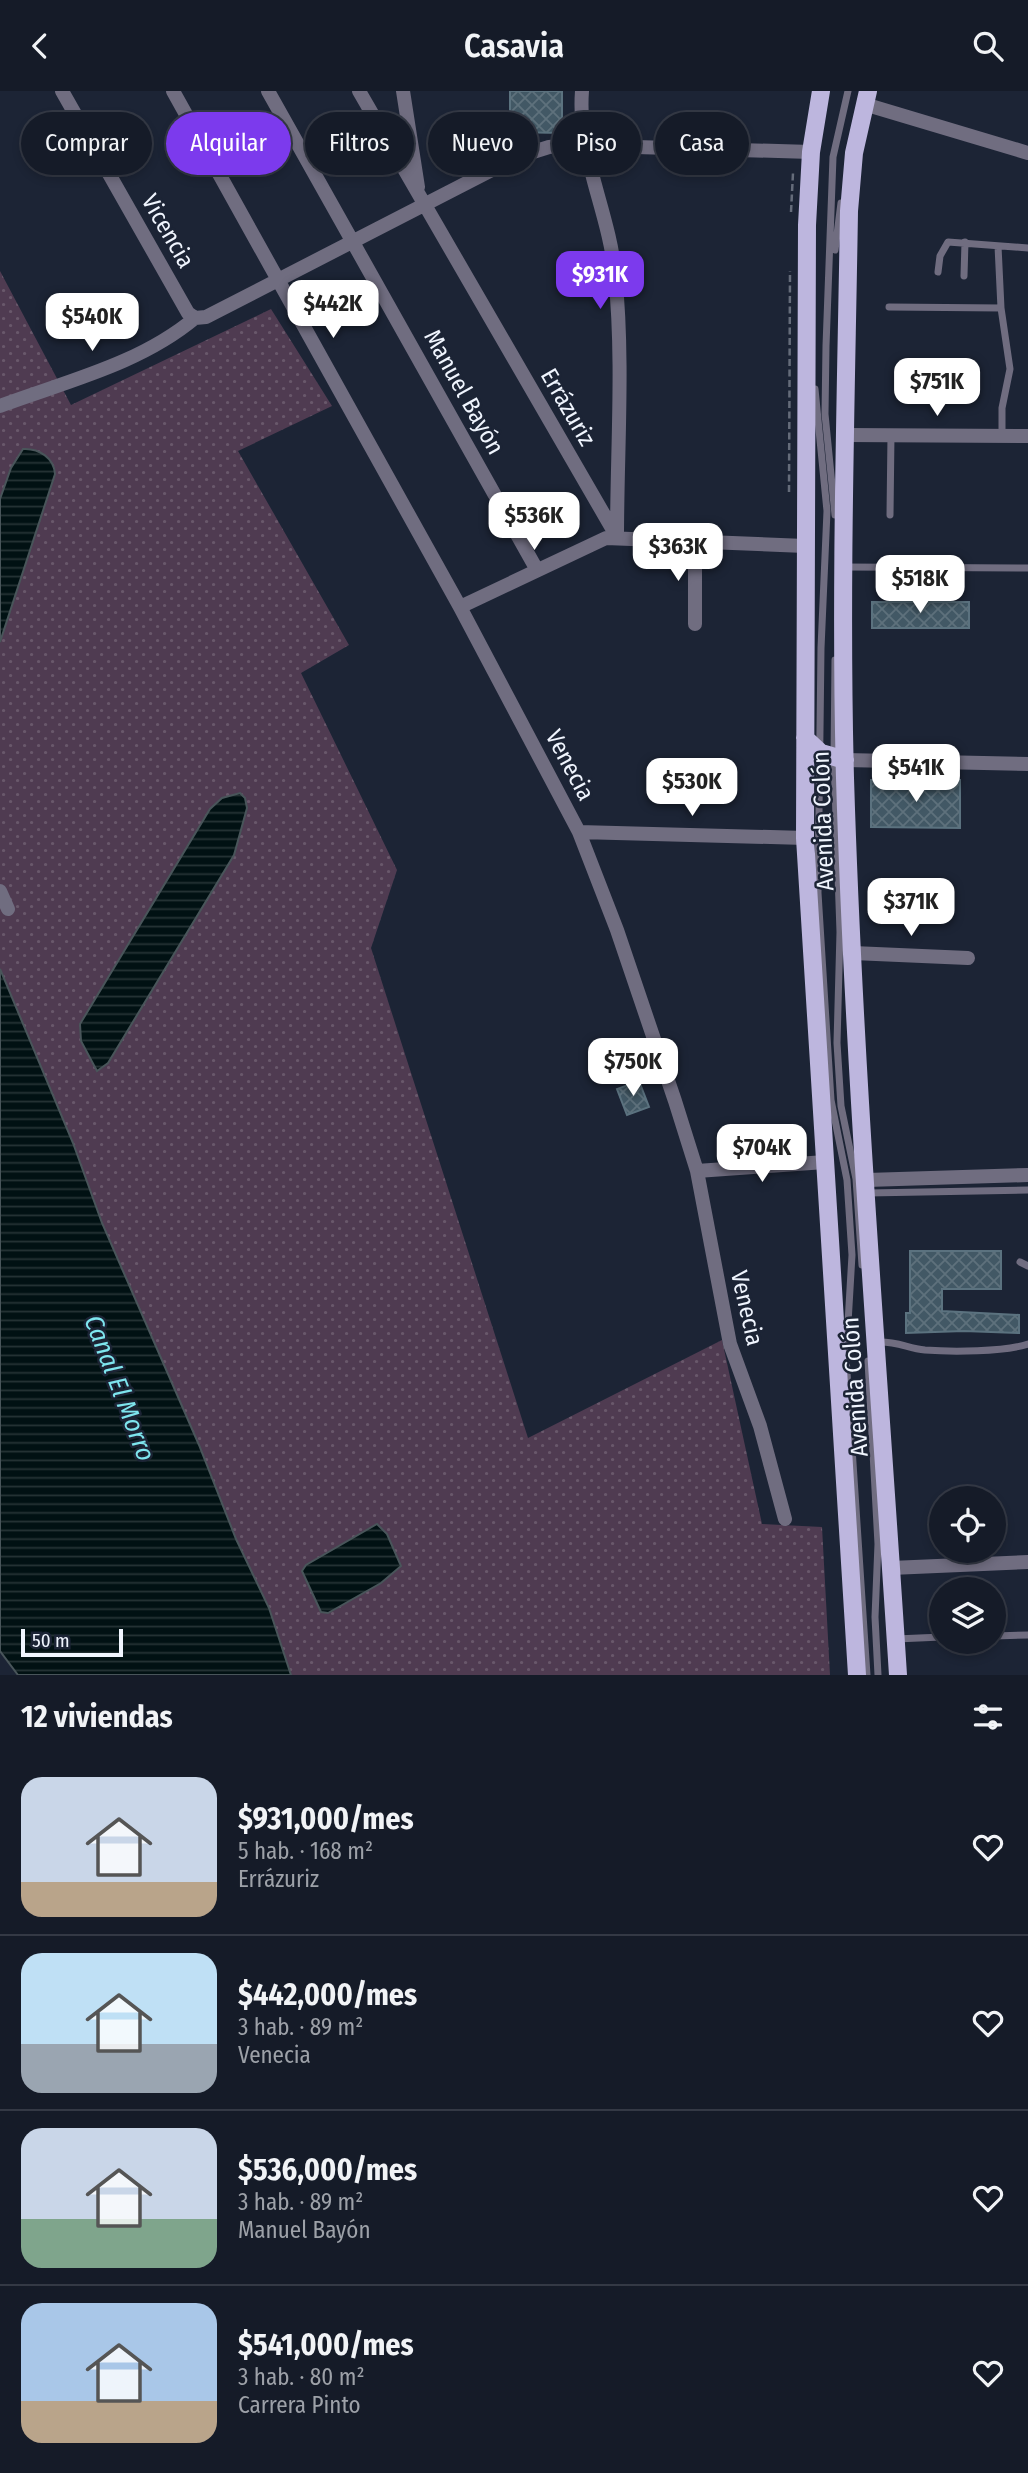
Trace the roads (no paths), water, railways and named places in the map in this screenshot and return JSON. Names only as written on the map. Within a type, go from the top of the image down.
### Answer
[{"type":"main road","name":"Avenida Colón","points":[[821,91],[811,152],[806,319],[805,838],[858,1675]]},
{"type":"main road","name":"Avenida Colón","points":[[866,98],[854,153],[849,211],[844,566],[833,757],[852,953],[898,1675]]},
{"type":"main road","points":[[805,739],[833,757]]},
{"type":"street","name":"Vicencia","points":[[62,91],[188,313],[195,318]]},
{"type":"street","name":"Venecia","points":[[173,91],[460,607],[579,832],[642,999],[697,1171],[730,1344],[760,1426],[785,1519]]},
{"type":"street","name":"Manuel Bayón","points":[[268,91],[537,570]]},
{"type":"street","name":"Errázuriz","points":[[359,91],[617,537]]},
{"type":"street","points":[[403,91],[422,200]]},
{"type":"street","name":"Errázuriz","points":[[582,91],[583,112]]},
{"type":"street","points":[[866,98],[1028,153]]},
{"type":"street","points":[[0,406],[140,355],[173,337],[195,318],[206,317],[353,241],[422,200],[527,153],[552,148]]},
{"type":"street","points":[[641,148],[811,152]]},
{"type":"street","name":"Errázuriz","points":[[592,175],[608,232],[615,273],[619,358],[617,537]]},
{"type":"street","points":[[846,435],[1028,436]]},
{"type":"street","points":[[460,607],[600,540],[617,537],[805,546]]},
{"type":"street","points":[[695,541],[695,625]]},
{"type":"street","points":[[833,757],[1028,764]]},
{"type":"street","points":[[579,832],[805,838]]},
{"type":"street","points":[[0,891],[8,909]]},
{"type":"street","points":[[852,953],[968,958]]},
{"type":"street","points":[[697,1171],[825,1163]]},
{"type":"street","points":[[867,1187],[904,1179],[1028,1175]]},
{"type":"street","points":[[891,1568],[1028,1562]]},
{"type":"lane","points":[[811,152],[830,91]]},
{"type":"lane","points":[[848,91],[833,157],[825,414],[835,515],[833,757],[840,932],[837,1043],[841,1106],[856,1179],[866,1328],[878,1544],[875,1617],[878,1675]]},
{"type":"lane","points":[[830,282],[841,205],[854,153]]},
{"type":"lane","points":[[938,272],[943,247],[948,242],[1028,248]]},
{"type":"lane","points":[[964,276],[965,242]]},
{"type":"lane","points":[[998,246],[1000,308],[1010,369],[1002,408],[1002,436]]},
{"type":"lane","points":[[890,307],[1000,308]]},
{"type":"lane","points":[[806,319],[813,351],[817,433],[827,511],[821,638],[833,757],[818,893],[831,1100],[846,1172],[852,1255],[846,1357],[867,1675]]},
{"type":"lane","points":[[890,515],[891,435]]},
{"type":"lane","points":[[844,566],[1028,568]]},
{"type":"lane","points":[[867,1187],[1028,1191]]},
{"type":"lane","points":[[876,1342],[897,1341],[913,1348],[934,1350],[1028,1344]]},
{"type":"lane","points":[[1006,1636],[1028,1635]]},
{"type":"lane","points":[[895,1639],[929,1638]]},
{"type":"water","points":[[23,449],[35,450],[45,455],[52,463],[55,474],[0,642],[0,499],[11,468]]},
{"type":"water","points":[[240,793],[245,798],[247,808],[234,855],[108,1063],[97,1071],[81,1041],[80,1024],[210,809],[222,798]]},
{"type":"water","name":"Canal El Morro","points":[[0,969],[73,1143],[102,1223],[199,1445],[236,1539],[269,1608],[291,1675],[18,1675],[0,1651]]},
{"type":"water","points":[[377,1524],[387,1534],[401,1566],[381,1583],[328,1613],[321,1612],[302,1571],[306,1565]]}]
